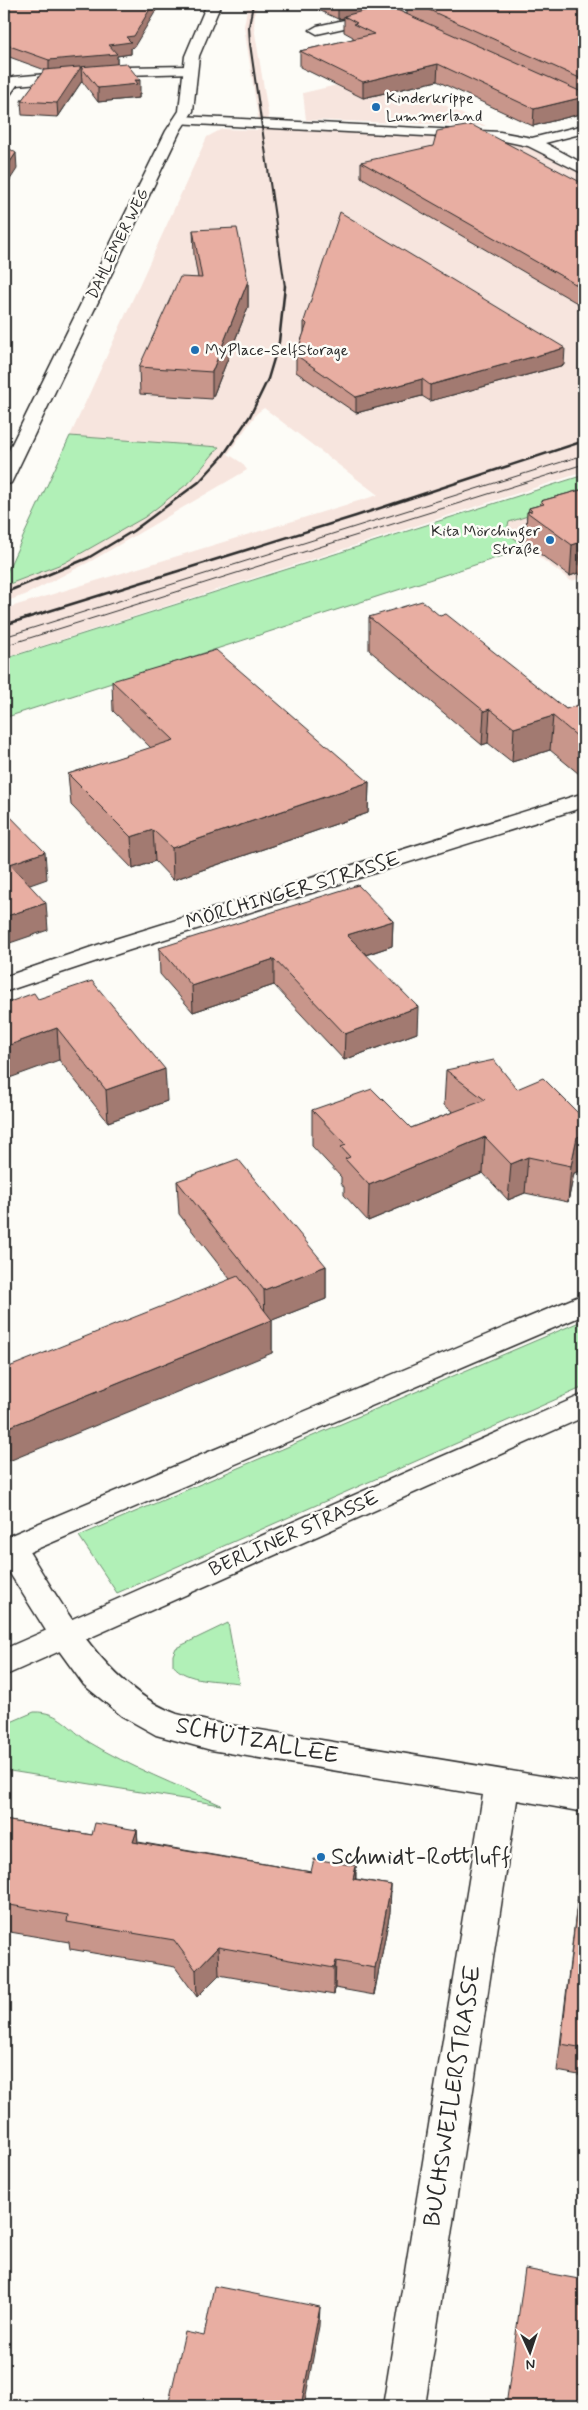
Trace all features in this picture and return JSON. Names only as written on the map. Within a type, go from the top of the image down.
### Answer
[{"type":"street","name":"DAHLEMER WEG","points":[[4,479],[188,103],[189,70],[192,56],[214,4]]},
{"type":"street","points":[[317,30],[434,4]]},
{"type":"street","points":[[387,14],[405,22]]},
{"type":"street","points":[[4,93],[8,80],[125,71],[189,70]]},
{"type":"street","points":[[180,120],[500,136],[532,142],[584,170]]},
{"type":"street","points":[[532,142],[584,129]]},
{"type":"street","name":"MÖRCHINGER STRASSE","points":[[4,985],[159,933],[584,800]]},
{"type":"street","points":[[7,1549],[584,1304]]},
{"type":"street","name":"BERLINER STRASSE","points":[[4,1663],[584,1405]]},
{"type":"street","name":"SCHÜTZALLEE","points":[[7,1549],[96,1676],[134,1706],[168,1725],[211,1736],[584,1797]]},
{"type":"street","name":"BUCHSWEILERSTRASSE","points":[[404,2406],[502,1785]]},
{"type":"shaded area","points":[[248,4],[259,4],[255,11],[254,27],[270,125],[532,142],[584,170],[584,472],[4,658],[4,609],[378,495],[264,408],[257,413],[228,454],[242,463],[247,470],[93,560],[25,595],[4,602],[4,586],[64,563],[218,447],[70,436],[207,137],[222,129],[260,130],[244,26]]},
{"type":"shaded area","name":"Kinderkrippe Lummerland","points":[[374,83],[396,94],[415,90],[486,126],[306,120],[303,93],[337,85]]},
{"type":"shaded area","name":"Kita Mörchinger Straße","points":[[584,498],[584,577],[571,581],[506,532],[509,522]]},
{"type":"green space","points":[[70,436],[219,447],[191,481],[145,517],[64,563],[4,586],[4,578]]},
{"type":"green space","points":[[584,475],[584,498],[509,522],[506,532],[527,548],[4,718],[4,659]]},
{"type":"green space","points":[[584,1320],[584,1387],[117,1593],[79,1536]]},
{"type":"green space","points":[[228,1623],[239,1683],[186,1675],[173,1665],[173,1655],[176,1648]]},
{"type":"green space","points":[[34,1712],[51,1714],[89,1742],[105,1751],[137,1768],[221,1805],[4,1770],[4,1725]]},
{"type":"building","points":[[4,4],[153,4],[134,36],[126,37],[131,42],[109,45],[117,54],[49,60],[4,44]]},
{"type":"building","points":[[416,4],[584,4],[584,80]]},
{"type":"building","points":[[386,5],[584,93],[584,97],[534,109],[438,64],[363,82],[300,51],[374,34],[353,24],[357,23],[344,16]]},
{"type":"building","points":[[126,63],[140,80],[135,80],[138,84],[98,88],[81,67],[57,103],[21,101],[44,70]]},
{"type":"building","points":[[472,125],[584,184],[584,289],[361,162],[433,146],[437,131]]},
{"type":"building","points":[[4,145],[16,153],[4,171]]},
{"type":"building","points":[[340,212],[565,348],[430,385],[422,379],[356,397],[296,355],[307,324],[304,321]]},
{"type":"building","name":"MyPlace-SelfStorage","points":[[237,228],[248,281],[212,372],[139,367],[180,277],[202,278],[193,230]]},
{"type":"building","points":[[584,489],[584,545],[581,542],[572,545],[527,512],[532,511],[529,508],[544,504],[541,501]]},
{"type":"building","points":[[422,601],[440,616],[446,614],[566,709],[584,703],[584,742],[553,716],[514,728],[490,709],[484,711],[369,617]]},
{"type":"building","points":[[216,650],[369,782],[172,848],[153,830],[131,837],[68,774],[174,740],[112,681]]},
{"type":"building","points":[[4,810],[45,852],[10,864],[46,903],[4,917]]},
{"type":"building","points":[[358,885],[393,921],[347,935],[418,1007],[345,1034],[274,959],[192,986],[159,948]]},
{"type":"building","points":[[92,981],[165,1069],[106,1090],[57,1028],[4,1047],[4,1004],[34,993],[38,999]]},
{"type":"building","points":[[494,1060],[517,1089],[543,1078],[584,1119],[584,1135],[577,1137],[571,1166],[528,1157],[511,1164],[485,1137],[369,1185],[345,1159],[350,1157],[341,1147],[346,1145],[312,1110],[372,1089],[411,1128],[485,1100],[446,1070]]},
{"type":"building","points":[[238,1159],[326,1266],[264,1290],[177,1181]]},
{"type":"building","points":[[238,1276],[272,1320],[4,1429],[4,1369]]},
{"type":"building","points":[[4,1820],[92,1835],[95,1823],[137,1830],[133,1842],[311,1872],[314,1859],[356,1866],[353,1879],[391,1885],[375,1968],[336,1961],[334,1968],[218,1947],[196,1970],[174,1940],[67,1922],[68,1915],[4,1904]]},
{"type":"building","points":[[580,1878],[584,1878],[584,2048],[561,2044]]},
{"type":"building","points":[[525,2269],[584,2280],[584,2406],[506,2406]]},
{"type":"building","points":[[214,2286],[320,2307],[301,2406],[168,2406],[185,2332],[204,2336]]},
{"type":"tram line","points":[[4,637],[584,455]]},
{"type":"tram line","points":[[4,646],[584,464]]},
{"type":"railway","points":[[253,4],[249,27],[250,44],[285,287]]},
{"type":"railway","points":[[4,593],[88,558],[133,531],[199,482],[222,457],[250,416],[268,379],[279,342],[285,287]]},
{"type":"railway","points":[[4,625],[356,516],[584,441]]},
{"type":"place","name":"Kinderkrippe Lummerland","points":[[376,107]]},
{"type":"place","name":"MyPlace-SelfStorage","points":[[195,350]]},
{"type":"place","name":"Kita Mörchinger Straße","points":[[550,540]]},
{"type":"place","name":"Schmidt-Rottluff","points":[[321,1857]]}]
